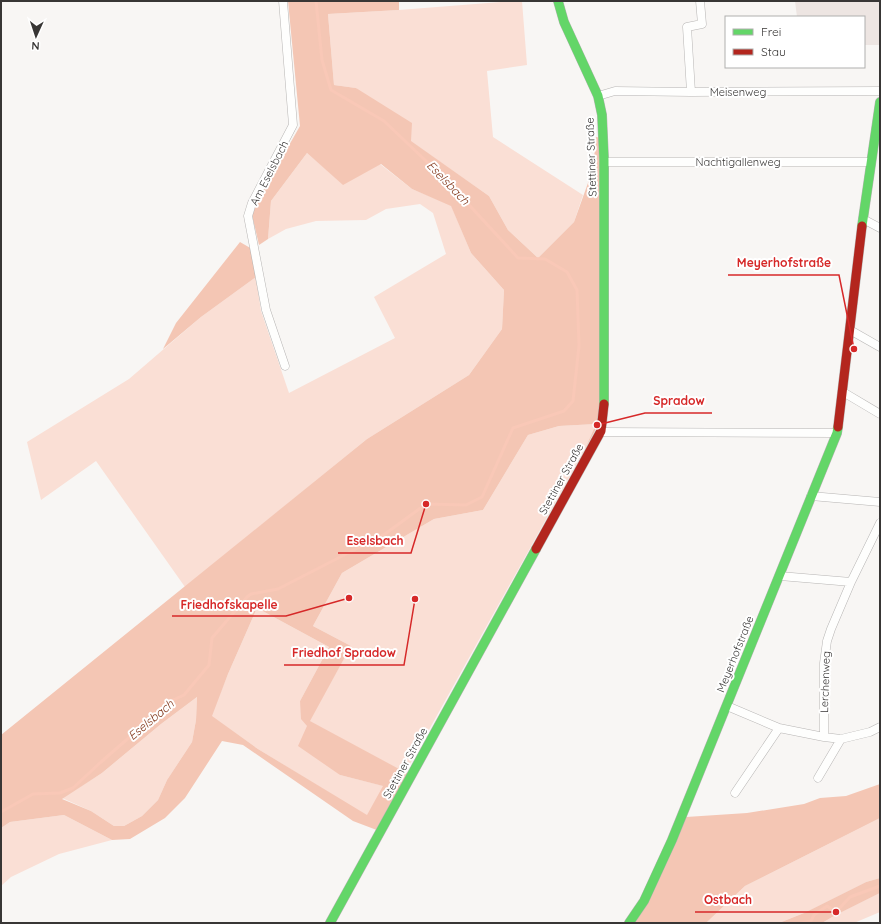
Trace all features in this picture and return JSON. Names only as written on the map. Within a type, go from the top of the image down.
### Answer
[{"type":"street","name":"Am Eselsbach","points":[[283,1],[293,125],[252,203],[248,216],[266,310],[285,366]]},
{"type":"street","name":"Stettiner Straße","points":[[330,923],[601,432],[604,412],[604,162],[602,115],[598,96],[564,22],[558,1]]},
{"type":"street","points":[[691,92],[687,28],[702,24],[700,1]]},
{"type":"street","name":"Meisenweg","points":[[598,96],[615,91],[880,91]]},
{"type":"street","name":"Meyerhofstraße","points":[[629,923],[644,901],[672,840],[837,433],[863,219],[880,102]]},
{"type":"street","name":"Nachtigallenweg","points":[[604,162],[871,162]]},
{"type":"street","points":[[863,219],[880,228]]},
{"type":"street","points":[[850,330],[880,347]]},
{"type":"street","points":[[843,392],[880,414]]},
{"type":"street","points":[[601,432],[837,433]]},
{"type":"street","points":[[811,496],[880,502]]},
{"type":"street","name":"Lerchenweg","points":[[824,738],[824,663],[831,629],[851,582],[880,523]]},
{"type":"street","points":[[780,576],[851,582]]},
{"type":"street","points":[[727,706],[779,728],[824,738],[841,739],[870,732],[880,727]]},
{"type":"street","points":[[735,793],[779,728]]},
{"type":"street","points":[[818,778],[841,739]]},
{"type":"shaded area","points":[[288,1],[399,1],[399,10],[328,14],[334,85],[356,88],[412,123],[411,141],[489,196],[508,230],[538,258],[574,222],[593,169],[596,137],[602,138],[601,404],[596,429],[584,451],[596,424],[559,426],[528,435],[483,510],[434,519],[342,573],[313,626],[351,646],[310,721],[412,776],[382,832],[353,821],[243,745],[222,741],[185,798],[165,818],[130,839],[112,840],[64,815],[10,822],[1,828],[1,735],[367,439],[469,375],[502,329],[504,290],[471,253],[451,206],[412,189],[381,164],[343,185],[307,153],[271,201],[268,239],[259,245],[252,215],[255,205],[300,126]],"holes":[[[257,608],[329,647],[300,701],[301,719],[307,726],[298,746],[340,775],[383,786],[367,815],[258,749],[212,716],[228,674]],[[197,697],[196,720],[192,742],[167,780],[158,800],[142,816],[124,826],[114,826],[91,811],[62,799],[102,773],[161,724]]]},
{"type":"shaded area","points":[[522,1],[527,65],[487,71],[493,137],[583,195],[574,222],[538,258],[508,230],[489,196],[410,141],[356,88],[334,85],[328,14]]},
{"type":"shaded area","points":[[795,1],[880,1],[880,45],[865,45],[865,16],[797,16]]},
{"type":"shaded area","points":[[307,153],[343,184],[380,164],[412,189],[451,205],[471,253],[504,290],[502,329],[469,375],[367,439],[185,587],[96,461],[41,500],[27,442],[129,379],[201,317],[256,277],[261,311],[289,393],[395,338],[374,297],[446,254],[433,213],[420,204],[386,209],[366,220],[316,221],[286,229],[268,239],[271,201]]},
{"type":"shaded area","points":[[240,242],[252,249],[256,277],[201,317],[163,349],[176,323]]},
{"type":"shaded area","points":[[596,424],[584,451],[405,773],[309,721],[351,646],[313,626],[342,573],[434,519],[483,510],[528,435],[559,426]]},
{"type":"shaded area","points":[[257,608],[329,647],[300,701],[307,726],[340,775],[384,786],[367,816],[258,749],[211,716]]},
{"type":"shaded area","points":[[197,697],[196,720],[192,742],[167,780],[158,800],[142,816],[124,826],[114,826],[91,811],[62,798],[102,773],[161,724]]},
{"type":"shaded area","points":[[880,784],[880,818],[745,886],[706,923],[635,923],[686,817],[747,813],[804,804],[820,798],[846,796]]},
{"type":"shaded area","points":[[64,815],[112,840],[59,854],[11,877],[1,886],[1,828],[10,822]]},
{"type":"shaded area","points":[[880,818],[880,878],[866,882],[804,913],[779,923],[706,923],[745,886]]},
{"type":"shaded area","points":[[880,878],[880,893],[822,923],[779,923],[804,913],[866,882]]},
{"type":"shaded area","points":[[880,893],[880,912],[854,923],[822,923],[834,916]]},
{"type":"waterway","name":"Eselsbach","points":[[1,812],[33,794],[60,793],[73,788],[171,701],[184,695],[209,665],[212,638],[251,594],[278,589],[385,534],[426,504],[466,505],[482,497],[513,428],[564,411],[573,401],[579,346],[577,290],[567,272],[545,259],[518,258],[447,181],[384,121],[331,90],[322,60],[316,1]]},
{"type":"waterway","points":[[801,923],[811,921],[814,915],[827,906],[836,912],[850,897],[880,886]]},
{"type":"traffic: fast","points":[[558,1],[564,22],[598,96],[602,115],[604,160],[604,404]]},
{"type":"traffic: fast","points":[[862,226],[880,102]]},
{"type":"traffic: fast","points":[[629,923],[644,901],[672,840],[837,433],[838,427]]},
{"type":"traffic: fast","points":[[330,923],[536,549]]},
{"type":"traffic: jam","points":[[838,427],[862,226]]},
{"type":"traffic: jam","points":[[536,549],[601,431],[604,404]]},
{"type":"place","name":"Meyerhofstraße","points":[[854,349]]},
{"type":"place","name":"Spradow","points":[[597,425]]},
{"type":"place","name":"Eselsbach","points":[[426,504]]},
{"type":"place","name":"Friedhofskapelle","points":[[349,598]]},
{"type":"place","name":"Friedhof Spradow","points":[[415,599]]},
{"type":"place","name":"Ostbach","points":[[836,912]]}]
